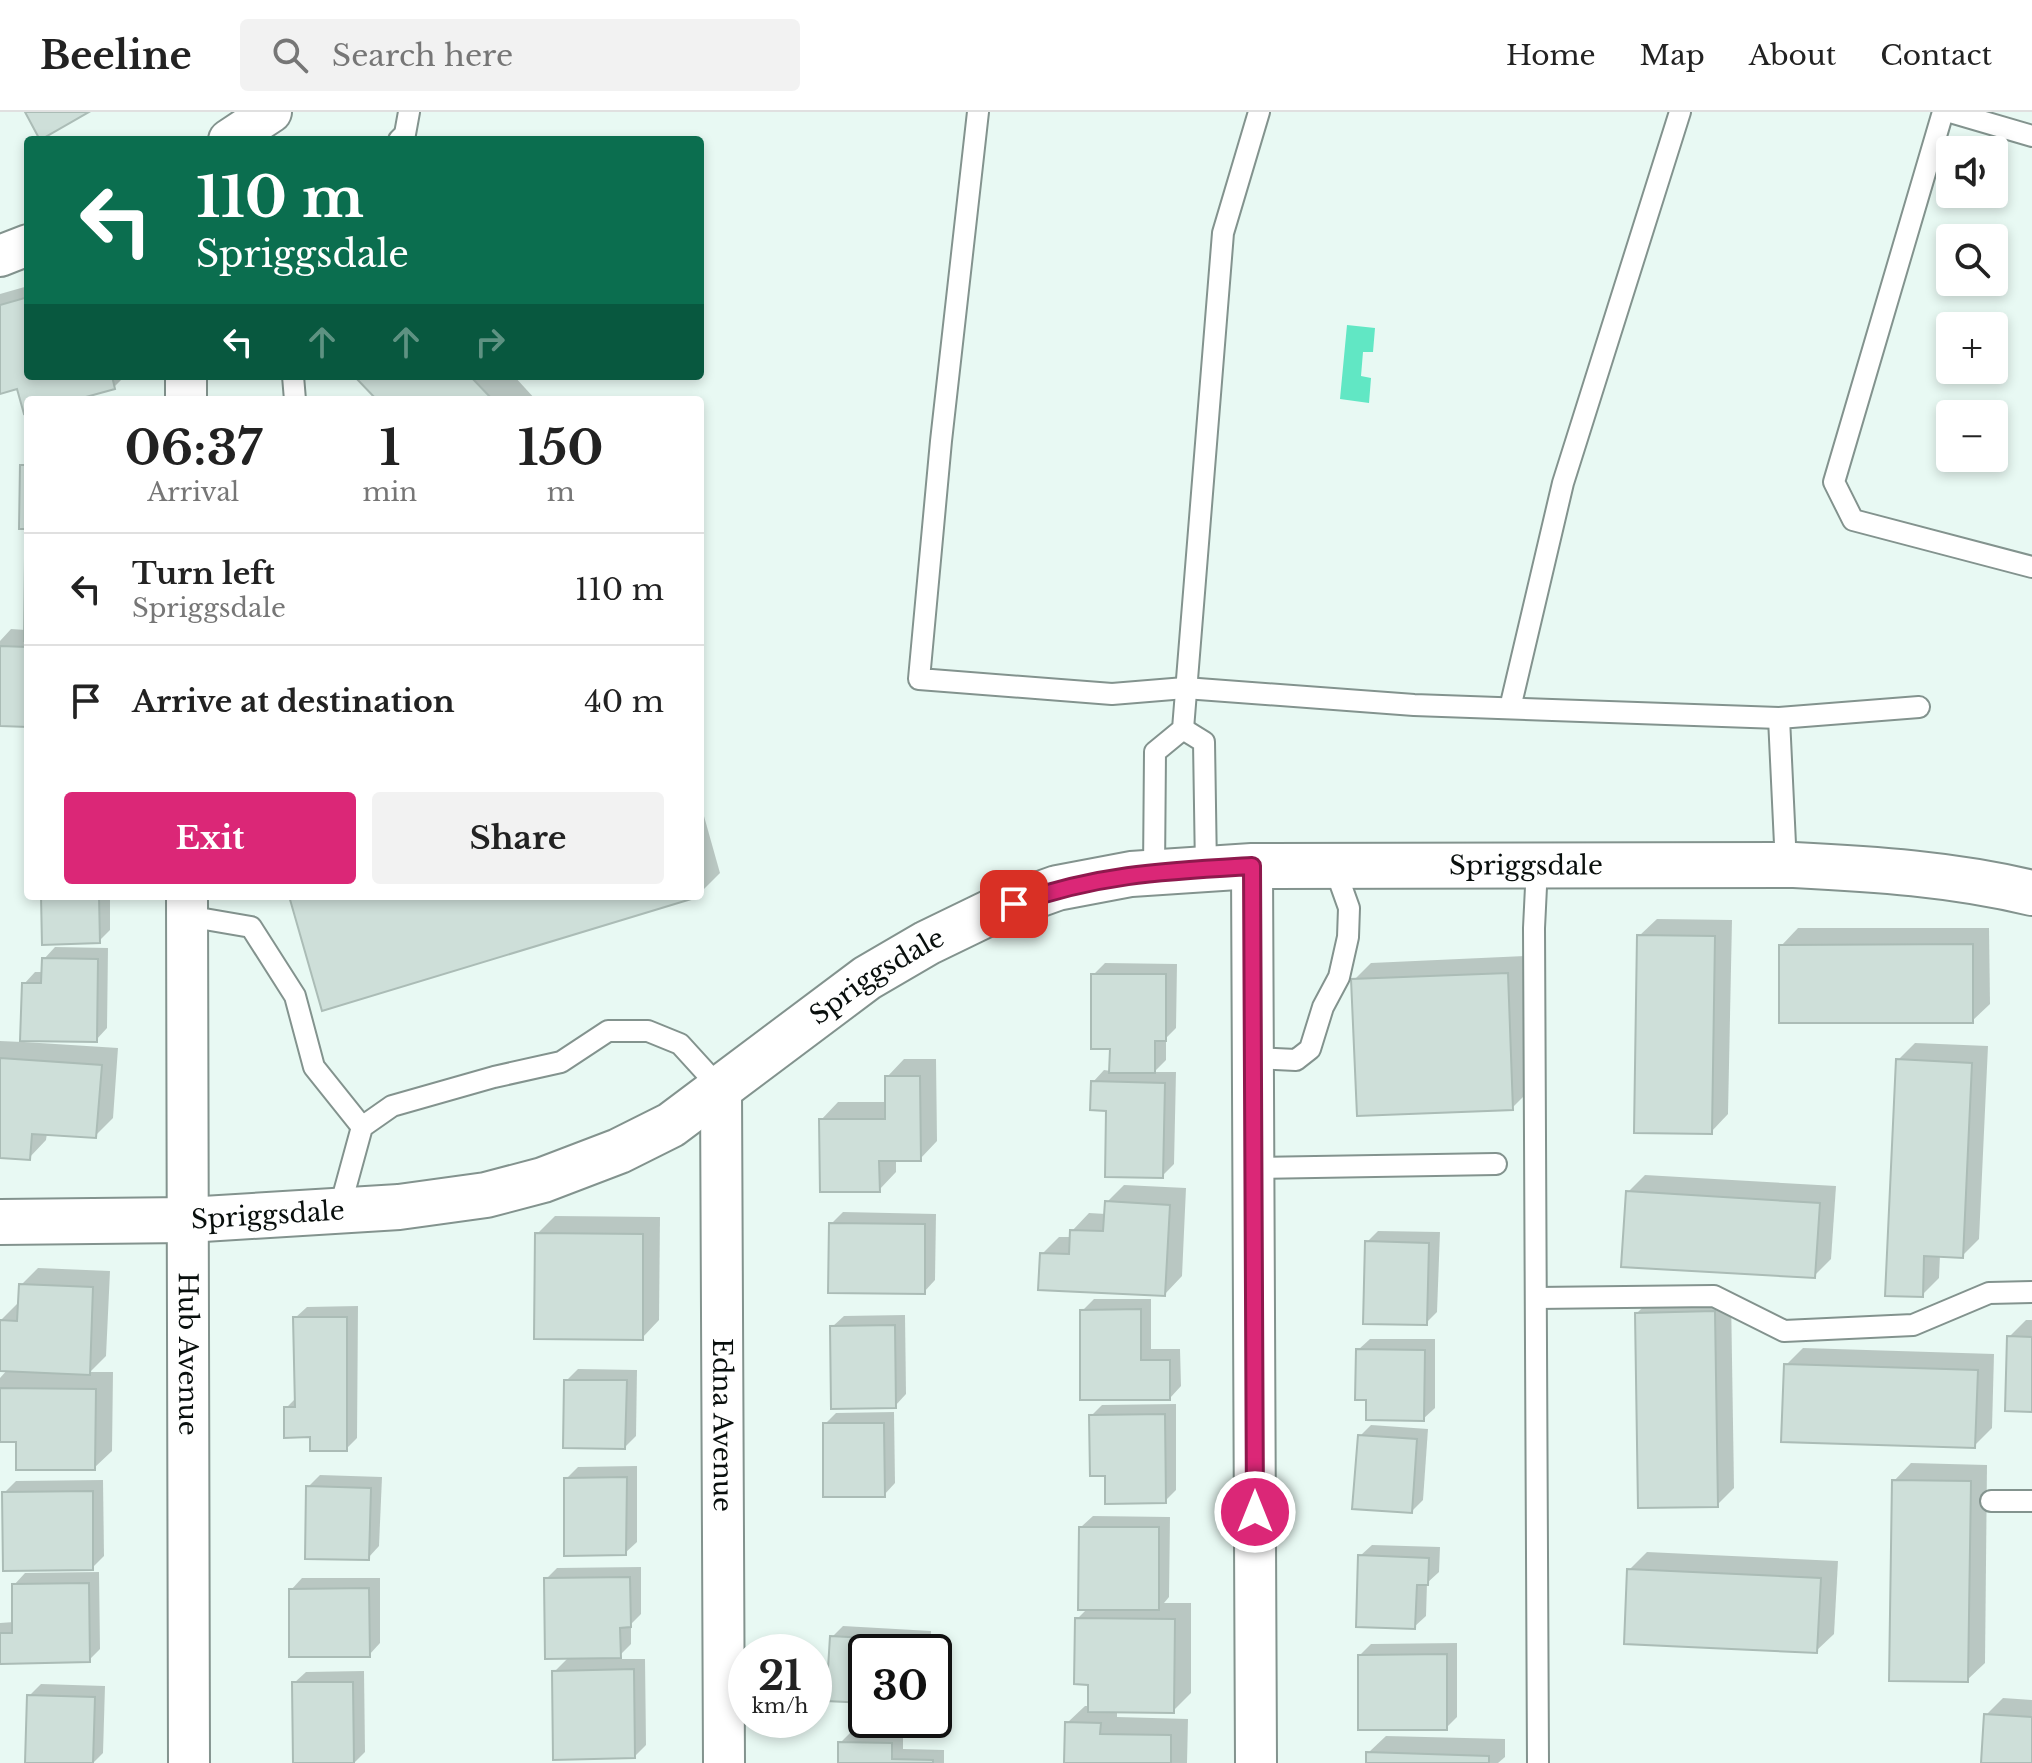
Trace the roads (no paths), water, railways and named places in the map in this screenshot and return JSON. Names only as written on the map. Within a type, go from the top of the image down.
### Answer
[{"type":"street","points":[[235,136],[271,112]]},
{"type":"street","points":[[0,256],[24,247]]},
{"type":"street","name":"Spriggsdale","points":[[0,1222],[187,1220],[399,1207],[486,1195],[543,1180],[619,1151],[671,1125],[867,978],[927,943],[993,911],[1057,888],[1131,874],[1252,866],[1786,865],[1880,869],[1982,881],[2032,891]]},
{"type":"street","points":[[1252,866],[1256,1763]]},
{"type":"street","name":"Hub Avenue","points":[[187,906],[189,1763]]},
{"type":"street","name":"Edna Avenue","points":[[721,1089],[724,1763]]},
{"type":"lane","points":[[403,136],[409,112]]},
{"type":"lane","points":[[978,112],[941,441],[919,679],[1112,694],[1185,688],[1414,705],[1779,718],[1919,707]]},
{"type":"lane","points":[[1154,872],[1155,752],[1183,729],[1223,233],[1259,112]]},
{"type":"lane","points":[[1510,708],[1563,483],[1680,112]]},
{"type":"lane","points":[[1943,112],[1834,482],[1853,520],[2032,567]]},
{"type":"lane","points":[[1950,112],[2032,136]]},
{"type":"lane","points":[[1779,718],[1786,865]]},
{"type":"lane","points":[[1183,729],[1204,742],[1206,869]]},
{"type":"lane","points":[[1253,1058],[1296,1060],[1310,1049],[1323,1007],[1339,977],[1348,937],[1349,908],[1334,866]]},
{"type":"lane","points":[[1537,866],[1534,928],[1538,1763]]},
{"type":"lane","points":[[187,906],[251,927],[295,996],[314,1067],[362,1127]]},
{"type":"lane","points":[[339,1211],[362,1127],[392,1106],[561,1062],[608,1031],[648,1031],[680,1044],[721,1089]]},
{"type":"lane","points":[[1253,1168],[1496,1164]]},
{"type":"lane","points":[[1536,1298],[1714,1296],[1784,1331],[1913,1325],[1989,1293],[2032,1292]]},
{"type":"lane","points":[[1991,1501],[2032,1501]]}]
